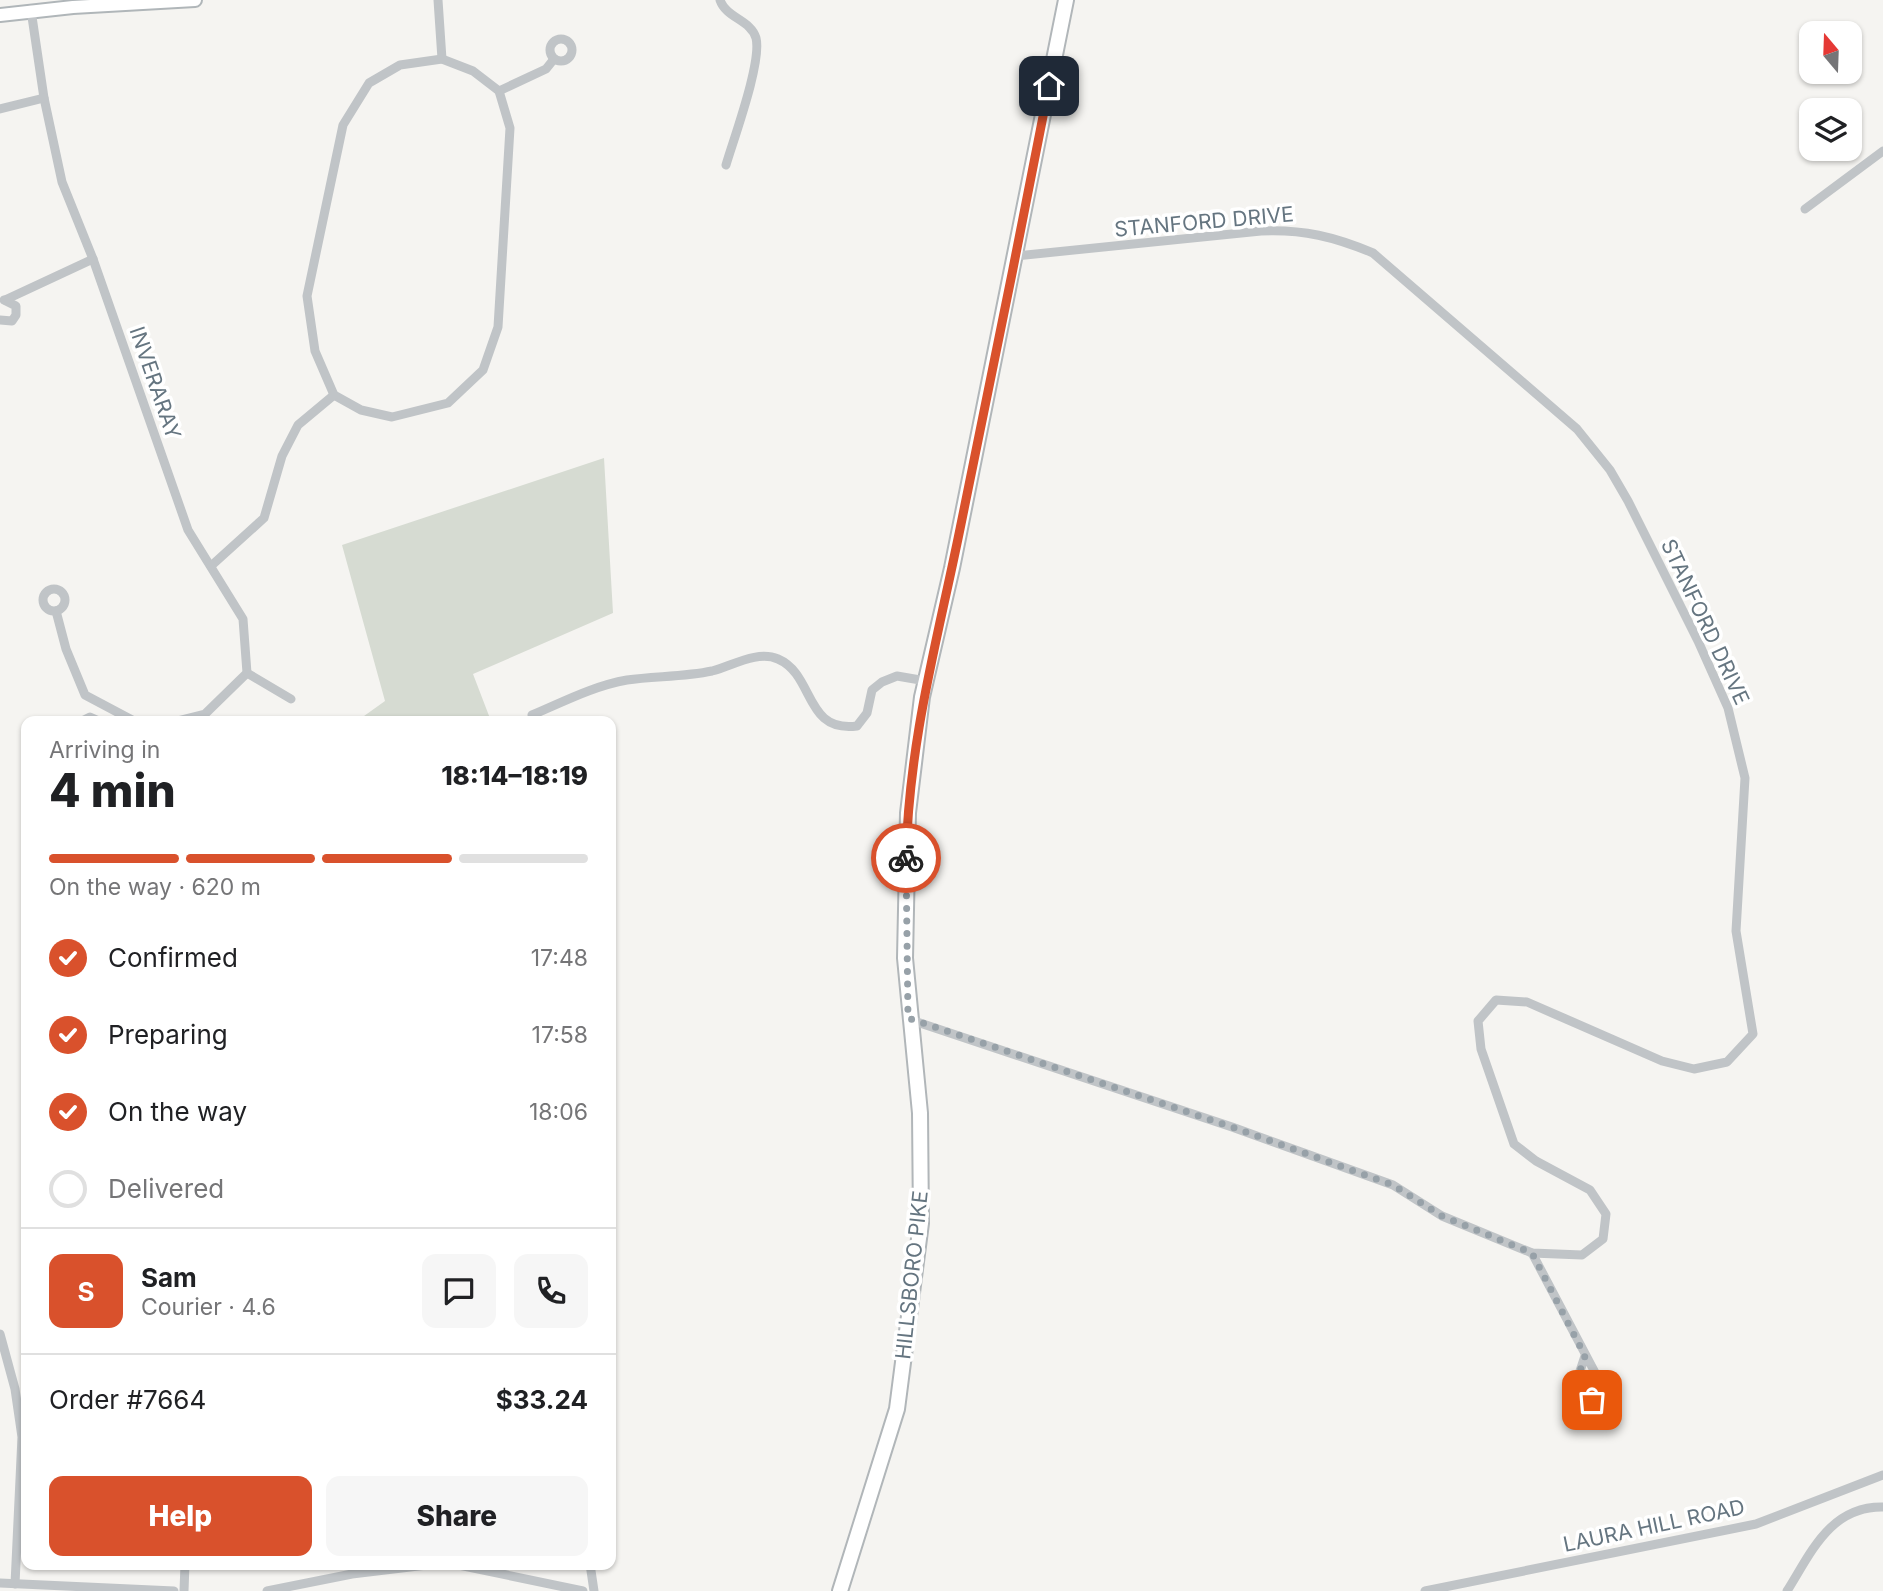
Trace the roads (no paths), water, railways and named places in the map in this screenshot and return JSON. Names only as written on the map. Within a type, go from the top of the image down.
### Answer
[{"type":"main road","points":[[0,15],[130,2],[195,0]]},
{"type":"main road","name":"HILLSBORO PIKE","points":[[840,1591],[897,1409],[921,1223],[922,1168],[905,958],[908,813],[926,681],[1066,0]]},
{"type":"street","points":[[438,0],[442,59]]},
{"type":"street","points":[[720,0],[723,8],[751,28],[756,39],[757,58],[726,165]]},
{"type":"street","name":"INVERARAY","points":[[31,10],[44,98],[62,182],[93,259],[188,530],[243,619],[247,673]]},
{"type":"street","points":[[442,59],[473,71],[499,91],[510,128],[498,327],[484,370],[448,403],[393,416],[361,410],[334,395],[315,351],[307,296],[343,125],[369,83],[400,65],[442,59]]},
{"type":"street","points":[[499,91],[546,69],[554,59]]},
{"type":"street","points":[[0,109],[44,98]]},
{"type":"street","points":[[1805,209],[1883,150]]},
{"type":"street","name":"STANFORD DRIVE","points":[[908,1018],[1220,1123],[1393,1185],[1442,1216],[1532,1253],[1582,1255],[1603,1239],[1606,1214],[1590,1190],[1536,1161],[1514,1144],[1480,1049],[1478,1021],[1496,1000],[1527,1002],[1662,1061],[1694,1069],[1727,1062],[1753,1034],[1736,931],[1746,796],[1735,729],[1698,641],[1628,501],[1610,470],[1577,429],[1373,253],[1335,237],[1290,229],[1015,256]]},
{"type":"street","points":[[3,300],[93,259]]},
{"type":"street","points":[[0,320],[12,321],[16,316],[16,306],[3,300]]},
{"type":"street","points":[[211,566],[264,518],[282,456],[298,425],[334,395]]},
{"type":"street","points":[[56,611],[75,675],[85,695],[124,716]]},
{"type":"street","points":[[532,715],[598,686],[710,671],[764,656],[778,659],[790,668],[818,712],[830,725],[844,728],[857,726],[867,713],[872,690],[882,682],[897,676],[926,681]]},
{"type":"street","points":[[197,716],[205,714],[247,673],[291,699]]},
{"type":"street","points":[[100,716],[105,707]]},
{"type":"street","points":[[1532,1253],[1585,1356]]},
{"type":"street","points":[[0,1334],[15,1389],[21,1430]]},
{"type":"street","points":[[15,1584],[21,1458]]},
{"type":"street","name":"LAURA HILL ROAD","points":[[1425,1591],[1756,1524],[1883,1475]]},
{"type":"street","points":[[1787,1591],[1814,1543],[1830,1526],[1862,1509],[1883,1507]]},
{"type":"street","points":[[184,1591],[185,1570]]},
{"type":"street","points":[[267,1591],[385,1570]]},
{"type":"street","points":[[483,1570],[583,1591]]},
{"type":"street","points":[[591,1570],[594,1591]]},
{"type":"street","points":[[0,1583],[174,1591]]}]
